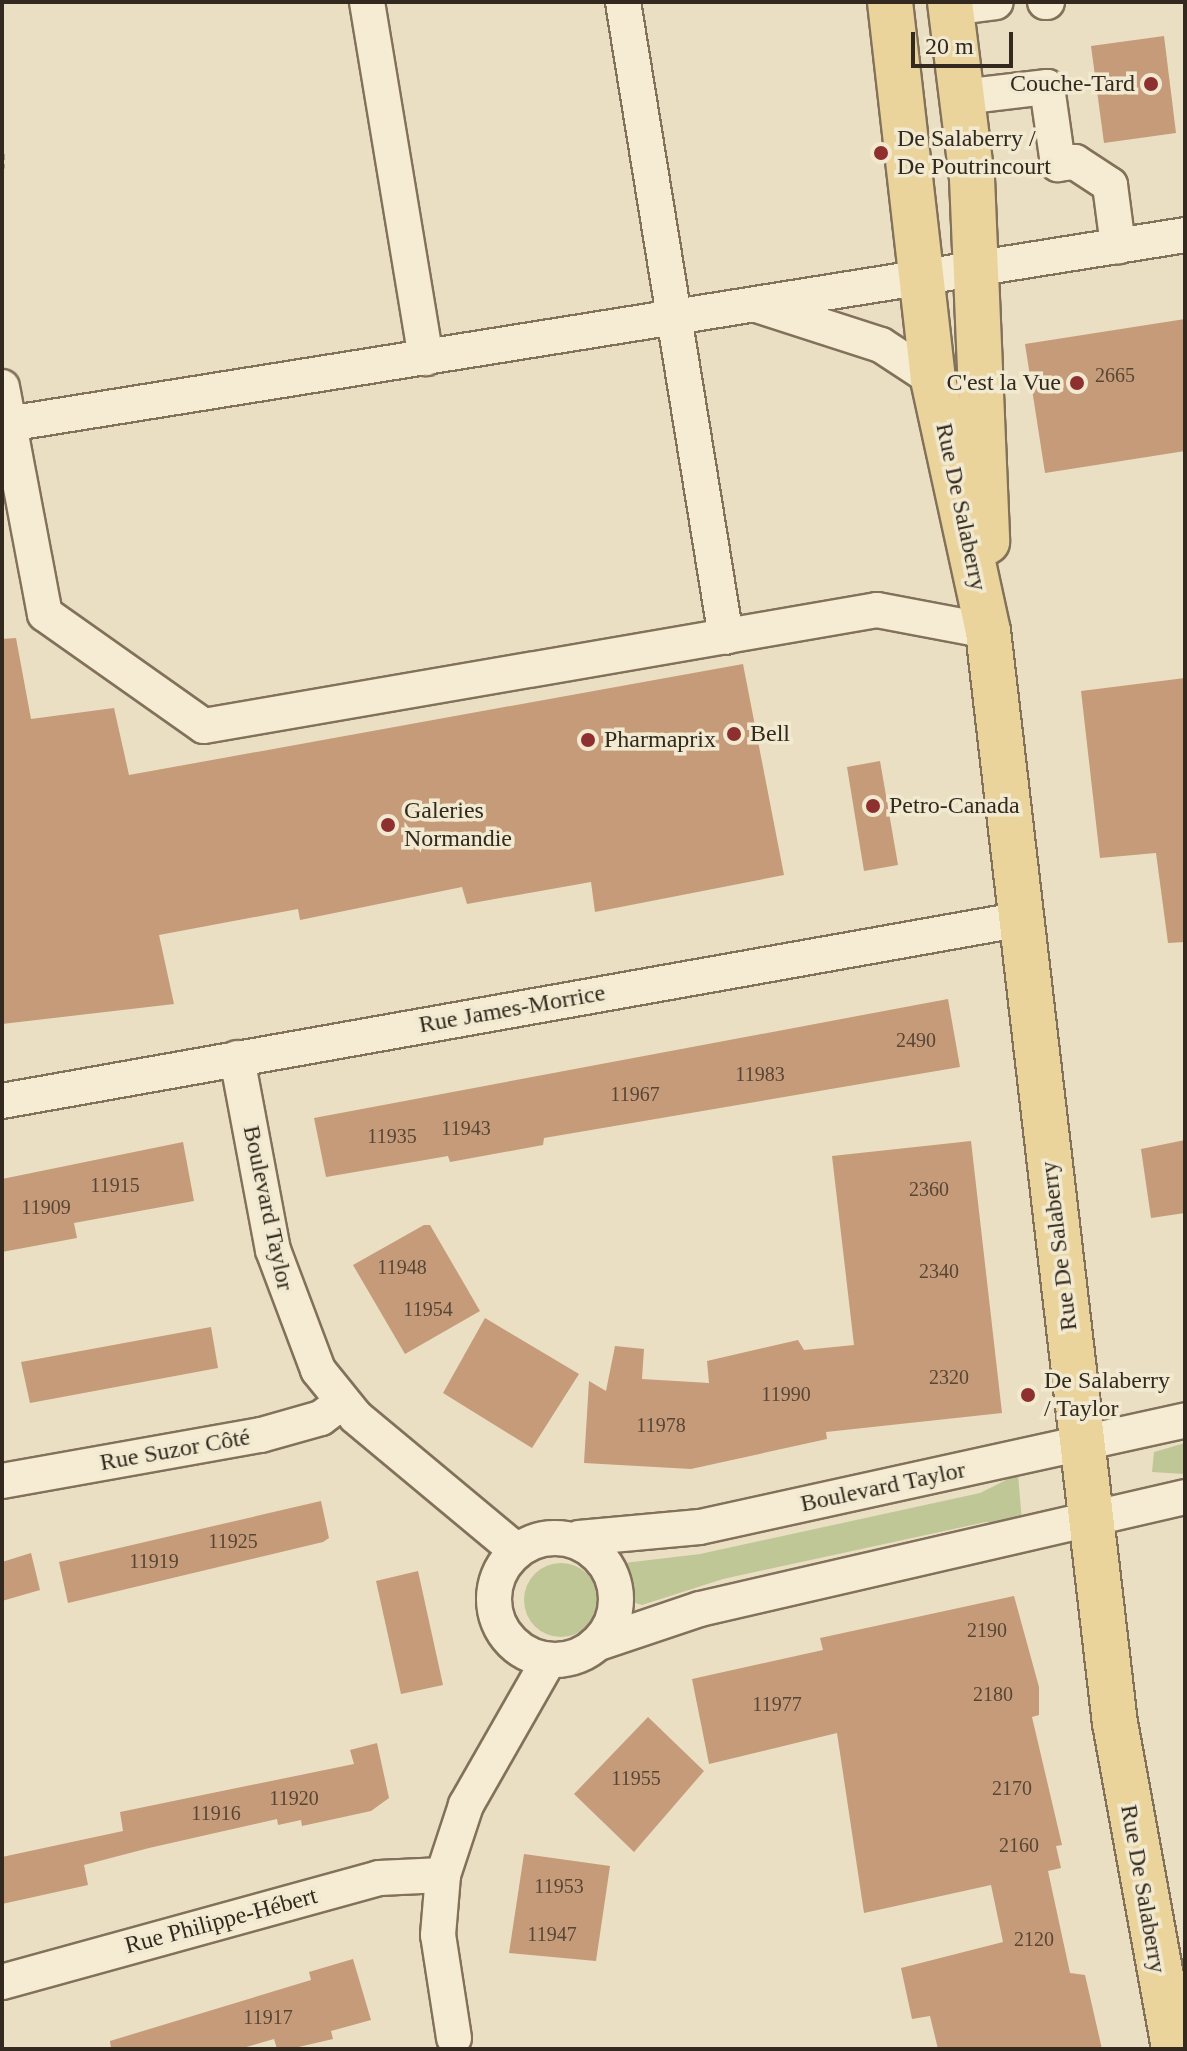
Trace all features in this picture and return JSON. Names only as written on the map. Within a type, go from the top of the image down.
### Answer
[{"type":"main road","name":"Rue De Salaberry","points":[[890,2],[933,379],[988,631],[1090,1521],[1135,1855],[1174,2049]]},
{"type":"main road","name":"Rue De Salaberry","points":[[950,5],[962,97],[986,443],[988,631]]},
{"type":"street","points":[[367,2],[426,358]]},
{"type":"street","points":[[623,2],[726,637]]},
{"type":"street","points":[[950,5],[996,2]]},
{"type":"street","points":[[962,97],[1047,87],[1058,164],[1075,162],[1110,185],[1118,246]]},
{"type":"street","points":[[8,424],[1185,235]]},
{"type":"street","points":[[755,304],[881,345],[933,379]]},
{"type":"street","points":[[2,387],[45,614],[204,726],[877,610],[988,631]]},
{"type":"street","name":"Rue James-Morrice","points":[[2,1101],[1023,919]]},
{"type":"street","name":"Boulevard Taylor","points":[[237,1058],[279,1273],[307,1350],[341,1403],[517,1551]]},
{"type":"street","name":"Rue Suzor Côté","points":[[2,1481],[261,1435],[321,1418],[341,1403]]},
{"type":"street","name":"Boulevard Taylor","points":[[579,1538],[700,1527],[1185,1420]]},
{"type":"street","points":[[596,1644],[700,1609],[1185,1497]]},
{"type":"street","points":[[545,1535],[579,1538],[602,1566],[612,1597],[613,1617],[596,1644],[577,1659],[546,1665],[519,1650],[501,1615],[498,1583],[517,1551],[545,1535]]},
{"type":"street","points":[[454,2038],[438,1935],[443,1875],[466,1805],[546,1665]]},
{"type":"street","name":"Rue Philippe-Hébert","points":[[2,1982],[379,1878],[443,1875]]},
{"type":"path","points":[[2,153],[2,168]]},
{"type":"green space","points":[[1185,1443],[1185,1474],[1152,1472],[1154,1452]]},
{"type":"green space","points":[[1018,1474],[1022,1522],[986,1522],[723,1579],[642,1605],[628,1601],[624,1563],[700,1554],[980,1493]]},
{"type":"green space","points":[[561,1563],[575,1566],[587,1574],[595,1586],[598,1600],[595,1614],[587,1626],[575,1634],[561,1637],[547,1634],[535,1626],[527,1614],[524,1600],[527,1586],[535,1574],[547,1566]]},
{"type":"building","points":[[1164,36],[1176,133],[1104,143],[1091,46]]},
{"type":"building","points":[[1185,319],[1185,451],[1045,473],[1025,344]]},
{"type":"building","name":"Galeries Normandie","points":[[16,638],[31,719],[114,708],[129,775],[743,664],[784,875],[595,912],[591,882],[467,904],[462,887],[300,920],[298,909],[159,935],[174,1004],[2,1024],[2,639]]},
{"type":"building","points":[[1185,678],[1185,942],[1168,943],[1156,853],[1100,858],[1081,691]]},
{"type":"building","points":[[880,761],[898,865],[864,871],[847,767]]},
{"type":"building","points":[[948,999],[960,1067],[544,1138],[543,1145],[450,1162],[448,1156],[326,1177],[314,1118]]},
{"type":"building","points":[[1185,1140],[1185,1213],[1151,1218],[1141,1149]]},
{"type":"building","points":[[971,1141],[1002,1413],[826,1432],[827,1439],[691,1469],[584,1463],[589,1381],[606,1391],[615,1346],[644,1349],[642,1379],[709,1383],[707,1361],[798,1340],[804,1350],[854,1345],[832,1156]]},
{"type":"building","points":[[183,1142],[194,1201],[74,1223],[77,1238],[2,1252],[2,1179]]},
{"type":"building","points":[[424,1225],[430,1225],[480,1311],[405,1354],[353,1265]]},
{"type":"building","points":[[485,1318],[579,1374],[532,1448],[443,1393]]},
{"type":"building","points":[[211,1327],[218,1368],[30,1403],[21,1362]]},
{"type":"building","points":[[321,1501],[329,1538],[323,1542],[68,1603],[59,1562]]},
{"type":"building","points":[[31,1553],[40,1590],[2,1601],[2,1562]]},
{"type":"building","points":[[418,1571],[443,1685],[401,1694],[376,1581]]},
{"type":"building","points":[[1014,1596],[1039,1687],[1039,1715],[1032,1717],[1062,1845],[1056,1846],[1061,1868],[1048,1871],[1070,1973],[1085,1975],[1102,2049],[938,2049],[930,2016],[912,2019],[901,1968],[1003,1942],[991,1885],[864,1913],[837,1733],[709,1764],[692,1679],[823,1650],[820,1638]]},
{"type":"building","points":[[648,1717],[704,1771],[634,1852],[574,1794]]},
{"type":"building","points":[[377,1743],[389,1798],[371,1811],[302,1826],[301,1820],[278,1825],[277,1819],[149,1848],[84,1865],[88,1885],[2,1904],[2,1857],[123,1831],[120,1812],[354,1764],[350,1750]]},
{"type":"building","points":[[524,1854],[610,1866],[596,1961],[509,1953]]},
{"type":"building","points":[[353,1959],[371,2020],[331,2031],[333,2039],[290,2049],[277,2049],[274,2039],[239,2049],[111,2049],[110,2041],[311,1980],[309,1972]]},
{"type":"place","name":"Couche-Tard","points":[[1151,84]]},
{"type":"place","name":"De Salaberry / De Poutrincourt","points":[[881,153]]},
{"type":"place","name":"C'est la Vue","points":[[1077,383]]},
{"type":"place","name":"Bell","points":[[734,734]]},
{"type":"place","name":"Pharmaprix","points":[[588,740]]},
{"type":"place","name":"Petro-Canada","points":[[873,806]]},
{"type":"place","name":"Galeries Normandie","points":[[388,825]]},
{"type":"place","name":"De Salaberry / Taylor","points":[[1028,1395]]}]
